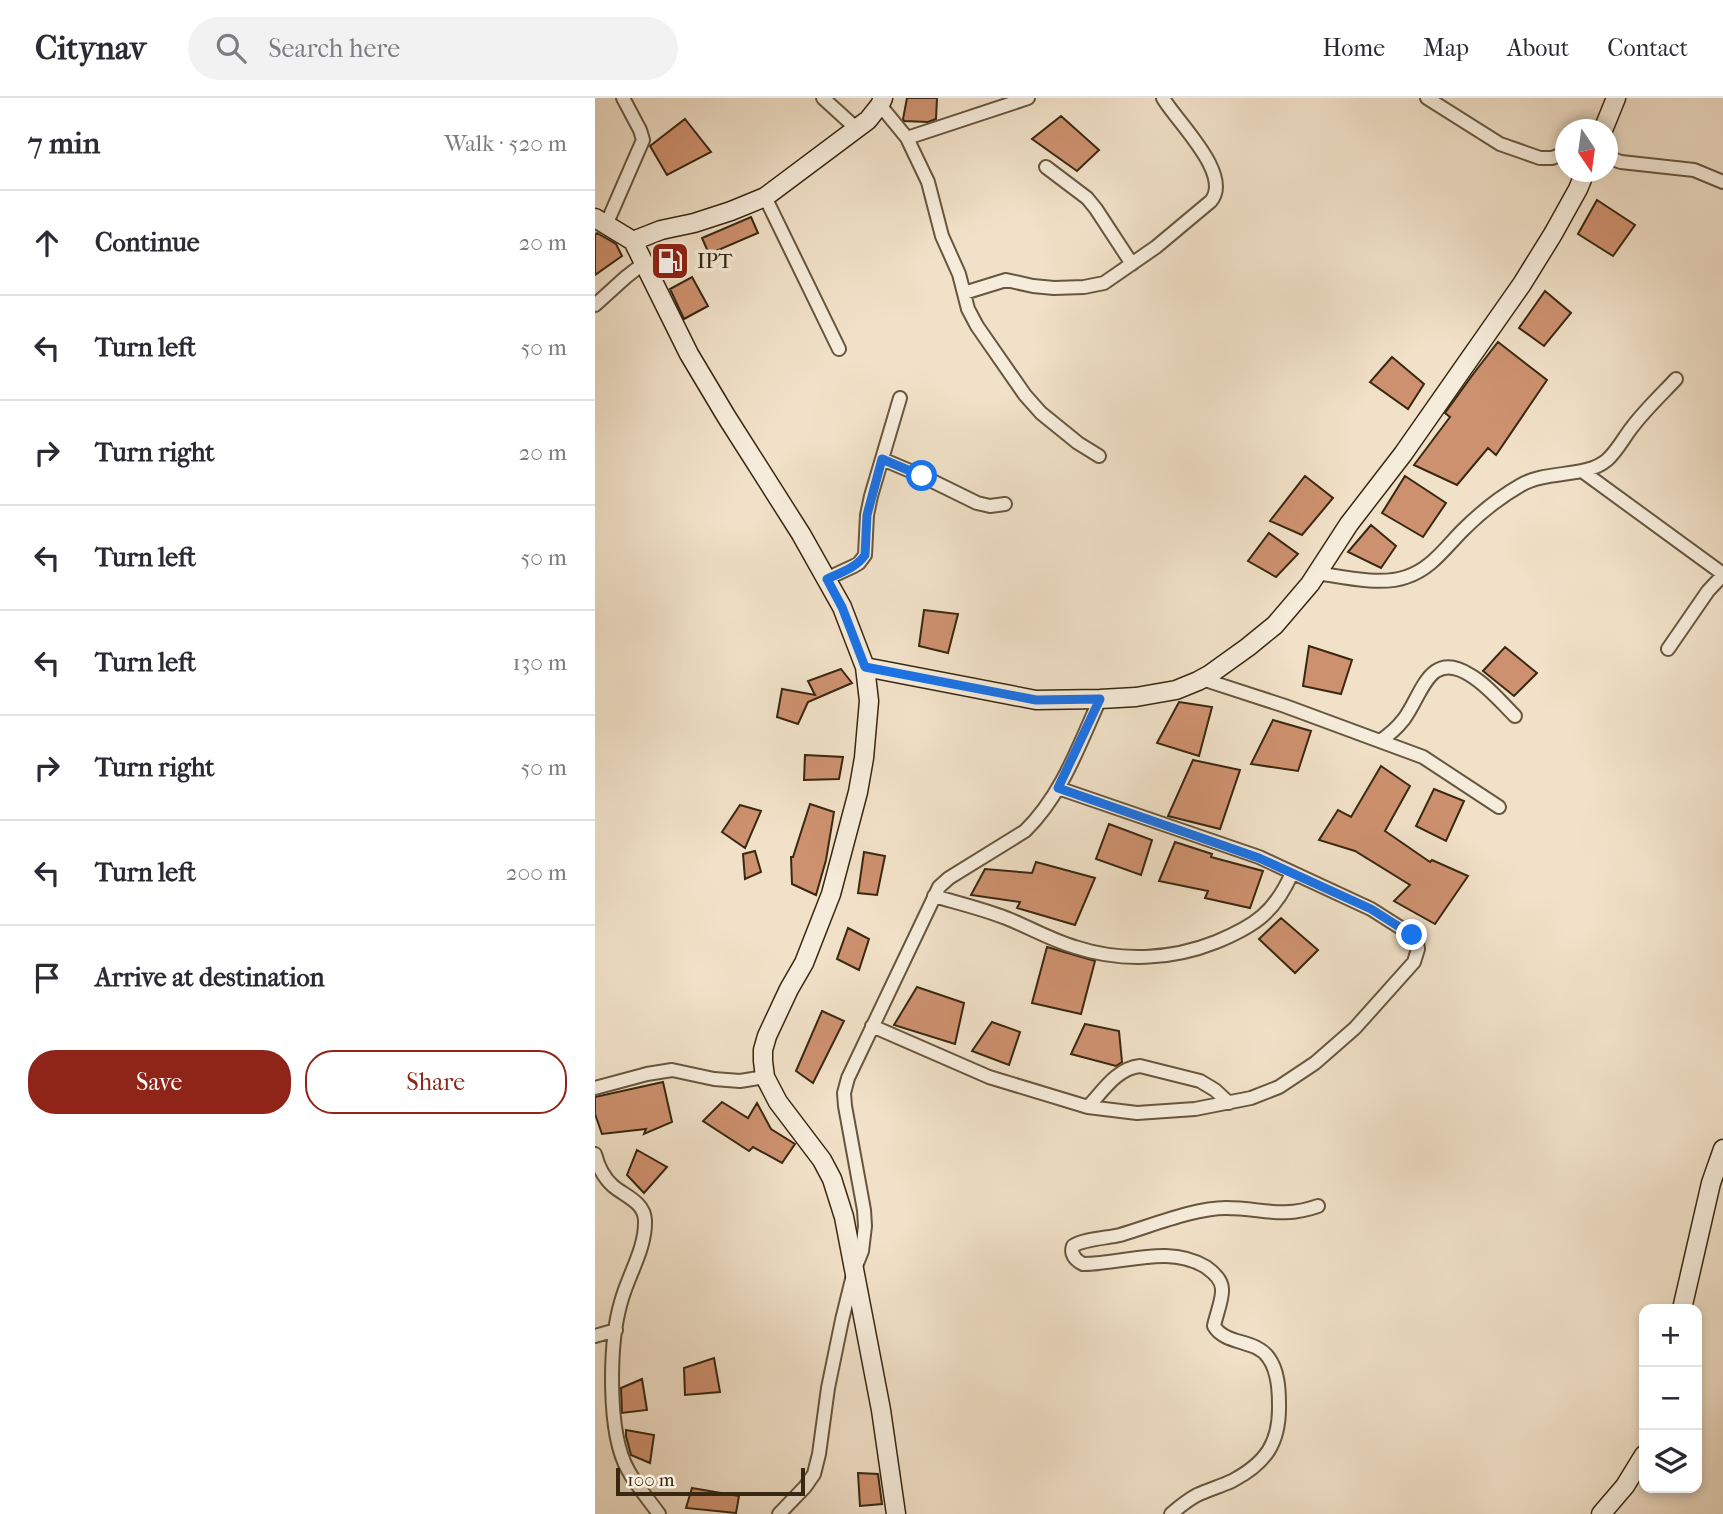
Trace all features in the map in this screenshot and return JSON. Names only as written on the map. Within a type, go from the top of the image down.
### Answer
[{"type":"main road","points":[[1607,119],[1616,98]]},
{"type":"main road","points":[[633,241],[661,230],[731,211],[765,197],[868,120],[882,101]]},
{"type":"main road","points":[[865,667],[1036,700],[1136,697],[1176,690],[1202,679],[1275,625],[1317,573],[1349,524],[1403,454],[1522,284],[1581,182]]},
{"type":"main road","points":[[601,222],[633,241],[695,364],[827,579],[842,607],[865,667],[869,701],[864,758],[858,792],[831,894],[804,963],[789,989],[763,1050],[765,1077],[778,1102],[822,1160],[832,1179],[844,1217],[881,1410],[896,1514]]},
{"type":"main road","points":[[1683,1304],[1711,1183],[1723,1149]]},
{"type":"main road","points":[[1601,1514],[1625,1486],[1639,1463]]},
{"type":"street","points":[[601,222],[643,140],[623,98]]},
{"type":"street","points":[[823,98],[857,129]]},
{"type":"street","points":[[907,138],[1028,98]]},
{"type":"street","points":[[964,293],[1006,280],[1042,288],[1104,283],[1156,247],[1211,201],[1217,190],[1213,173],[1201,149],[1163,98]]},
{"type":"street","points":[[1427,98],[1500,144],[1540,158],[1555,157]]},
{"type":"street","points":[[882,101],[907,138],[928,182],[937,222],[959,274],[968,309],[977,326],[1025,395],[1041,413],[1099,456]]},
{"type":"street","points":[[1618,161],[1694,170],[1723,182]]},
{"type":"street","points":[[1046,167],[1087,198],[1132,264]]},
{"type":"street","points":[[765,197],[839,349]]},
{"type":"street","points":[[595,305],[644,263]]},
{"type":"street","points":[[1317,573],[1355,579],[1389,580],[1406,577],[1428,566],[1465,528],[1495,502],[1522,484],[1551,474],[1582,471],[1606,460],[1619,447],[1633,425],[1676,379]]},
{"type":"street","points":[[827,579],[853,566],[865,555],[867,515],[900,397]]},
{"type":"street","points":[[882,459],[977,503],[990,506],[1005,504]]},
{"type":"street","points":[[1582,471],[1723,574],[1708,590],[1668,649]]},
{"type":"street","points":[[1380,741],[1393,733],[1430,675],[1440,668],[1461,670],[1471,675],[1515,716]]},
{"type":"street","points":[[1202,679],[1285,706],[1423,757],[1499,807]]},
{"type":"street","points":[[779,1514],[814,1474],[828,1388],[862,1251],[864,1210],[845,1106],[848,1078],[939,887],[1025,831],[1058,788],[1100,699]]},
{"type":"street","points":[[871,1026],[989,1077],[1088,1107],[1137,1113],[1195,1109],[1251,1098],[1279,1087],[1315,1063],[1355,1028],[1415,962],[1418,949],[1412,935],[1371,909],[1259,858],[1058,788]]},
{"type":"street","points":[[934,896],[1005,918],[1074,947],[1125,957],[1169,956],[1203,948],[1231,937],[1257,921],[1268,913],[1281,897],[1292,873]]},
{"type":"street","points":[[1088,1107],[1123,1071],[1140,1066],[1200,1081],[1229,1103]]},
{"type":"street","points":[[595,1088],[672,1070],[713,1079],[740,1081],[765,1077]]},
{"type":"street","points":[[595,1154],[602,1173],[613,1186],[635,1201],[644,1216],[642,1239],[633,1273],[621,1301],[615,1330],[613,1386],[618,1447],[628,1470],[659,1514]]},
{"type":"street","points":[[1171,1514],[1197,1495],[1231,1481],[1263,1459],[1275,1435],[1279,1413],[1275,1370],[1267,1355],[1259,1349],[1217,1331],[1214,1326],[1223,1290],[1221,1283],[1209,1269],[1184,1257],[1169,1255],[1083,1264],[1073,1256],[1073,1245],[1120,1235],[1192,1213],[1223,1208],[1277,1213],[1300,1212],[1318,1206]]},
{"type":"street","points":[[595,1336],[615,1330]]},
{"type":"building","points":[[907,98],[937,98],[936,119],[928,122],[904,121]]},
{"type":"building","points":[[1061,116],[1099,150],[1077,171],[1032,139]]},
{"type":"building","points":[[685,119],[711,152],[667,175],[650,146]]},
{"type":"building","points":[[1597,200],[1635,225],[1613,256],[1578,234]]},
{"type":"building","points":[[751,217],[758,233],[709,254],[702,238]]},
{"type":"building","points":[[597,233],[616,244],[622,256],[595,275],[595,235]]},
{"type":"building","points":[[692,277],[708,306],[684,319],[670,289]]},
{"type":"building","points":[[1545,291],[1571,313],[1544,346],[1519,328]]},
{"type":"building","points":[[1498,342],[1547,380],[1496,455],[1488,448],[1457,485],[1414,465],[1450,417],[1445,413]]},
{"type":"building","points":[[1392,357],[1424,384],[1408,409],[1370,382]]},
{"type":"building","points":[[1305,476],[1333,498],[1302,535],[1270,521]]},
{"type":"building","points":[[1405,476],[1446,503],[1423,537],[1382,513]]},
{"type":"building","points":[[1371,525],[1396,546],[1381,568],[1348,552]]},
{"type":"building","points":[[1269,533],[1298,554],[1276,577],[1248,561]]},
{"type":"building","points":[[924,610],[958,614],[948,653],[919,646]]},
{"type":"building","points":[[1309,646],[1352,660],[1341,694],[1303,686]]},
{"type":"building","points":[[1505,647],[1537,673],[1514,696],[1483,671]]},
{"type":"building","points":[[841,669],[852,683],[808,702],[798,724],[777,717],[782,689],[815,695],[808,681]]},
{"type":"building","points":[[1179,702],[1212,707],[1199,756],[1157,743]]},
{"type":"building","points":[[1273,720],[1311,731],[1298,771],[1251,764]]},
{"type":"building","points":[[805,755],[843,757],[839,779],[804,780]]},
{"type":"building","points":[[1193,760],[1240,770],[1220,829],[1168,816]]},
{"type":"building","points":[[1381,766],[1410,786],[1385,831],[1430,862],[1432,860],[1468,876],[1435,924],[1394,901],[1410,885],[1355,851],[1319,840],[1338,810],[1351,817]]},
{"type":"building","points":[[1434,789],[1464,801],[1446,841],[1416,826]]},
{"type":"building","points":[[810,804],[834,812],[826,860],[816,895],[792,884],[791,857]]},
{"type":"building","points":[[740,805],[761,811],[745,848],[722,832]]},
{"type":"building","points":[[1109,824],[1152,840],[1141,875],[1096,859]]},
{"type":"building","points":[[1175,842],[1212,854],[1211,857],[1263,871],[1250,908],[1205,898],[1208,891],[1159,881]]},
{"type":"building","points":[[755,851],[761,872],[745,879],[743,854]]},
{"type":"building","points":[[864,852],[885,856],[877,895],[858,893]]},
{"type":"building","points":[[1036,862],[1095,878],[1075,925],[1017,908],[1020,902],[971,895],[985,869],[1032,873]]},
{"type":"building","points":[[1281,918],[1318,950],[1295,973],[1259,939]]},
{"type":"building","points":[[848,928],[869,939],[859,970],[837,959]]},
{"type":"building","points":[[1047,947],[1095,961],[1081,1014],[1032,1003]]},
{"type":"building","points":[[917,987],[964,1003],[955,1044],[894,1025]]},
{"type":"building","points":[[822,1011],[844,1021],[813,1083],[796,1071]]},
{"type":"building","points":[[992,1022],[1020,1032],[1009,1065],[972,1051]]},
{"type":"building","points":[[1085,1024],[1119,1031],[1122,1062],[1116,1066],[1071,1054]]},
{"type":"building","points":[[663,1082],[672,1122],[644,1134],[646,1129],[602,1134],[595,1114],[595,1097]]},
{"type":"building","points":[[722,1102],[748,1118],[757,1103],[771,1129],[795,1144],[782,1163],[753,1147],[749,1151],[703,1121]]},
{"type":"building","points":[[637,1150],[667,1167],[644,1193],[627,1175]]},
{"type":"building","points":[[714,1358],[720,1392],[685,1395],[684,1368]]},
{"type":"building","points":[[642,1379],[647,1410],[622,1413],[621,1388]]},
{"type":"building","points":[[626,1430],[654,1435],[650,1463],[631,1455]]},
{"type":"building","points":[[858,1473],[878,1474],[882,1504],[860,1506]]},
{"type":"building","points":[[692,1488],[739,1496],[736,1513],[686,1508]]},
{"type":"place","name":"IPT","points":[[670,261]]},
{"type":"route","points":[[922,476],[882,459],[867,515],[865,555],[859,563],[827,579],[842,607],[865,667],[1036,700],[1100,699],[1058,788],[1259,858],[1371,909],[1412,935]]}]
